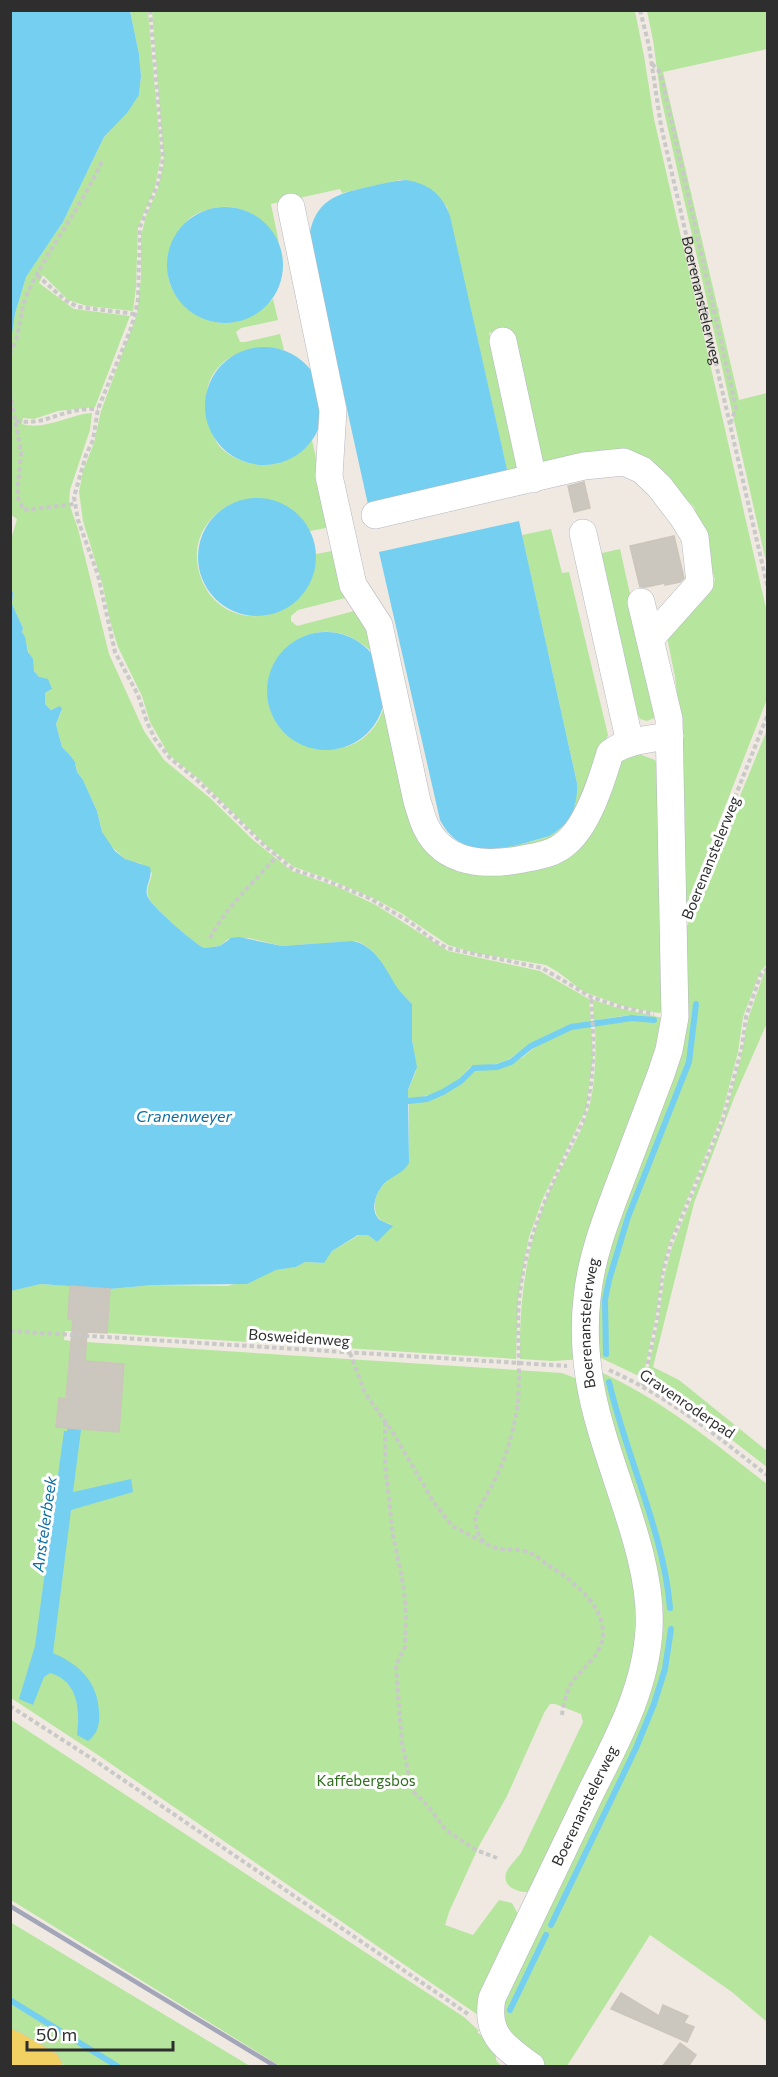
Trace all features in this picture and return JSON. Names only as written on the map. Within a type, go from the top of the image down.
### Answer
[{"type":"main road","points":[[10,2046],[45,2067]]},
{"type":"street","points":[[291,207],[333,410],[329,476],[353,585],[379,624],[417,801],[426,828],[442,849],[463,860],[501,863],[548,854],[566,843],[577,832],[610,753],[617,747],[630,743],[670,736]]},
{"type":"street","points":[[503,341],[533,479]]},
{"type":"street","points":[[375,515],[584,466],[624,462],[642,470],[659,486],[695,537],[700,584],[650,639]]},
{"type":"street","points":[[583,533],[630,743]]},
{"type":"street","name":"Boerenanstelerweg","points":[[492,2028],[490,2007],[492,1998],[624,1728],[646,1659],[650,1610],[645,1575],[600,1428],[590,1384],[585,1336],[587,1297],[593,1262],[602,1231],[661,1074],[669,1050],[675,1017],[669,719],[641,602]]},
{"type":"street","points":[[492,2028],[497,2038],[531,2067]]},
{"type":"path","points":[[150,10],[163,158],[157,188],[140,227],[138,300],[135,314],[99,409],[93,440],[75,488],[74,504],[98,575],[115,652],[138,695],[147,722],[170,758],[197,780],[258,840],[294,870],[381,904],[447,948],[542,968],[591,997],[639,1011],[675,1017]]},
{"type":"path","name":"Boerenanstelerweg","points":[[640,10],[661,126],[768,590]]},
{"type":"path","points":[[651,64],[659,71],[663,84],[716,311],[736,408],[730,426]]},
{"type":"path","points":[[10,354],[18,334],[23,302],[103,159]]},
{"type":"path","points":[[37,275],[65,300],[78,308],[135,314]]},
{"type":"path","points":[[704,314],[716,311]]},
{"type":"path","points":[[10,393],[21,452],[17,496],[24,510],[74,504]]},
{"type":"path","points":[[16,421],[44,422],[78,410],[99,409]]},
{"type":"path","name":"Boerenanstelerweg","points":[[693,901],[768,714]]},
{"type":"path","points":[[210,938],[234,903],[277,856]]},
{"type":"path","points":[[643,1386],[657,1320],[663,1271],[671,1243],[723,1119],[746,1017],[762,974],[768,968]]},
{"type":"path","points":[[484,1542],[476,1528],[475,1517],[501,1466],[515,1420],[518,1397],[519,1304],[526,1257],[545,1198],[587,1110],[594,1063],[591,997]]},
{"type":"path","name":"Bosweidenweg","points":[[10,1331],[518,1364],[587,1365]]},
{"type":"path","points":[[350,1353],[365,1393],[433,1501],[452,1526],[495,1548],[530,1552],[577,1586],[597,1612],[602,1623],[602,1643],[592,1660],[570,1686],[562,1715]]},
{"type":"path","name":"Gravenroderpad","points":[[587,1365],[600,1366],[643,1386],[712,1432],[768,1476]]},
{"type":"path","points":[[385,1422],[385,1464],[406,1616],[405,1647],[396,1665],[398,1693],[402,1743],[412,1790],[428,1806],[446,1830],[476,1850],[496,1858]]},
{"type":"path","points":[[10,1706],[94,1760],[482,2024],[492,2028]]},
{"type":"green space","points":[[130,11],[148,11],[161,156],[155,187],[138,227],[133,311],[87,306],[68,300],[43,275],[39,283],[74,309],[130,316],[95,407],[58,411],[34,419],[23,418],[22,424],[31,426],[48,424],[92,413],[90,430],[70,490],[69,503],[78,529],[109,654],[144,731],[164,760],[210,798],[253,840],[292,871],[340,888],[376,905],[448,951],[540,971],[589,999],[591,1021],[564,1027],[526,1047],[508,1060],[470,1067],[456,1082],[437,1093],[408,1100],[408,1090],[416,1071],[411,1031],[412,1004],[398,989],[375,954],[363,944],[356,941],[282,946],[249,938],[228,939],[220,946],[204,948],[156,908],[148,896],[152,873],[140,863],[125,859],[109,844],[102,832],[97,811],[77,772],[76,765],[62,747],[56,724],[62,710],[56,708],[51,710],[45,704],[45,693],[51,690],[35,672],[22,632],[23,628],[12,604],[10,543],[17,519],[10,514],[10,340],[15,314],[26,277],[63,222],[104,137],[125,115],[139,95],[141,76],[139,54]]},
{"type":"green space","points":[[152,11],[635,11],[654,119],[768,617],[767,699],[682,917],[664,1011],[659,1013],[626,1007],[584,992],[546,965],[475,953],[448,945],[401,913],[375,899],[294,867],[266,845],[199,779],[169,755],[150,722],[142,696],[118,647],[103,586],[83,521],[79,492],[101,411],[137,314],[141,277],[141,236],[146,216],[158,188],[164,161]],"holes":[[[400,180],[427,188],[447,207],[509,478],[521,475],[489,333],[506,329],[542,462],[651,464],[694,507],[715,580],[667,637],[675,677],[681,729],[658,766],[655,760],[639,754],[616,760],[558,860],[428,847],[385,704],[372,730],[352,744],[330,749],[307,745],[287,733],[273,715],[267,692],[274,665],[289,645],[305,636],[329,632],[353,638],[374,654],[374,638],[358,610],[297,626],[291,621],[291,616],[298,610],[349,597],[337,550],[316,554],[311,578],[300,596],[284,609],[264,616],[244,615],[225,608],[209,594],[199,572],[197,549],[204,529],[217,513],[234,503],[254,499],[275,502],[294,512],[310,531],[331,527],[312,440],[291,458],[264,465],[235,458],[222,449],[214,437],[207,391],[217,369],[236,354],[248,350],[260,348],[284,350],[280,334],[240,342],[236,332],[241,328],[278,320],[273,299],[245,319],[220,323],[196,314],[176,296],[169,280],[168,269],[185,224],[194,215],[207,210],[218,207],[239,209],[258,218],[279,243],[271,204],[340,189],[342,193]]]},
{"type":"green space","points":[[647,11],[767,11],[767,49],[663,72],[739,400],[767,393],[767,566],[661,98]]},
{"type":"green space","points":[[551,529],[562,573],[569,572],[608,735],[580,811],[571,827],[533,850],[490,850],[538,840],[563,827],[577,783],[522,535]]},
{"type":"green space","points":[[620,549],[656,711],[654,718],[647,721],[640,719],[638,715],[598,554]]},
{"type":"green space","points":[[767,730],[767,964],[760,972],[743,1017],[738,1052],[721,1118],[669,1243],[643,1378],[601,1358],[552,1361],[520,1359],[522,1299],[528,1260],[545,1202],[581,1131],[589,1109],[594,1073],[595,1026],[633,1020],[657,1020],[634,1015],[594,1021],[593,1000],[667,1019],[685,931]]},
{"type":"green space","points":[[767,970],[767,1023],[734,1098],[694,1203],[653,1367],[679,1380],[767,1451],[767,1467],[701,1416],[646,1380],[658,1323],[665,1273],[672,1247],[724,1120],[741,1057],[748,1019]]},
{"type":"green space","points":[[591,1026],[593,1057],[586,1109],[543,1198],[529,1237],[518,1300],[516,1359],[107,1333],[110,1289],[153,1285],[228,1286],[276,1270],[296,1267],[305,1262],[323,1263],[332,1251],[361,1234],[368,1235],[377,1242],[391,1224],[378,1217],[375,1201],[386,1182],[409,1163],[409,1103],[437,1096],[476,1070],[505,1067],[535,1047],[568,1030]]},
{"type":"green space","name":"Kaffebergsbos","points":[[41,1284],[70,1286],[68,1319],[73,1320],[72,1331],[65,1331],[64,1340],[72,1341],[66,1399],[59,1399],[57,1427],[119,1432],[124,1364],[85,1361],[86,1342],[562,1373],[575,1378],[583,1385],[641,1594],[635,1671],[529,1892],[519,1891],[510,1886],[507,1883],[506,1874],[521,1853],[583,1722],[581,1714],[550,1704],[507,1796],[479,1846],[445,1925],[473,1935],[499,1900],[512,1903],[520,1918],[478,2015],[11,1698],[10,1291]]},
{"type":"green space","points":[[596,1370],[620,1381],[664,1407],[767,1484],[767,2022],[732,1992],[650,1935],[567,2066],[543,2066],[509,2040],[499,2009],[648,1675]]},
{"type":"green space","points":[[10,1719],[464,2017],[479,2031],[477,2032],[496,2047],[496,2060],[501,2066],[280,2066],[11,1900]]},
{"type":"green space","points":[[10,1922],[250,2066],[65,2066],[11,2032]]},
{"type":"water","points":[[11,10],[130,11],[141,76],[139,95],[127,113],[104,137],[63,222],[26,277],[15,314],[11,340]]},
{"type":"water","points":[[406,180],[434,191],[450,216],[509,478],[369,509],[309,237],[316,215],[322,207],[337,196]]},
{"type":"water","points":[[225,207],[247,211],[266,224],[279,243],[283,265],[279,287],[266,306],[247,319],[225,323],[203,319],[184,306],[171,287],[167,265],[171,243],[184,224],[203,211]]},
{"type":"water","points":[[264,347],[286,352],[306,364],[318,384],[323,406],[318,428],[306,448],[286,460],[264,465],[242,460],[222,448],[210,428],[205,406],[210,384],[222,364],[242,352]]},
{"type":"water","points":[[257,498],[280,502],[299,515],[312,534],[316,557],[312,580],[299,599],[280,612],[257,616],[234,612],[215,599],[202,580],[198,557],[202,534],[215,515],[234,502]]},
{"type":"water","points":[[519,521],[577,783],[576,800],[567,821],[549,836],[504,848],[475,848],[461,843],[450,834],[440,820],[379,552]]},
{"type":"water","name":"Cranenweyer","points":[[10,587],[13,593],[12,604],[23,628],[28,652],[33,659],[34,671],[39,677],[48,679],[52,689],[45,693],[45,704],[51,710],[60,706],[62,709],[56,724],[62,747],[75,762],[77,772],[97,811],[102,832],[115,851],[125,859],[150,867],[151,875],[147,895],[155,907],[182,932],[204,948],[220,946],[231,938],[239,937],[282,946],[352,941],[360,943],[373,952],[412,1004],[412,1040],[417,1067],[408,1090],[409,1163],[402,1172],[387,1181],[377,1194],[374,1205],[376,1216],[393,1226],[377,1242],[368,1235],[358,1235],[332,1251],[324,1263],[305,1262],[296,1267],[276,1270],[247,1284],[153,1285],[110,1289],[41,1284],[11,1291]]},
{"type":"water","points":[[326,632],[359,642],[375,658],[385,691],[375,724],[359,740],[326,750],[293,740],[277,724],[267,691],[277,658],[293,642]]},
{"type":"water","points":[[70,1400],[80,1412],[78,1429],[81,1430],[73,1492],[131,1479],[133,1492],[71,1510],[53,1653],[79,1669],[91,1683],[95,1692],[98,1701],[99,1724],[88,1741],[77,1735],[76,1698],[67,1683],[60,1677],[50,1673],[44,1677],[33,1705],[19,1699],[35,1646]]},
{"type":"building","points":[[584,482],[590,508],[574,512],[568,486]]},
{"type":"building","points":[[674,536],[684,578],[680,582],[640,587],[630,546]]},
{"type":"building","points":[[70,1286],[110,1289],[107,1333],[87,1332],[85,1361],[124,1364],[119,1432],[56,1427],[59,1398],[66,1399],[73,1320],[68,1319]]},
{"type":"building","points":[[621,1993],[659,2016],[663,2005],[688,2016],[684,2023],[694,2027],[687,2042],[611,2009]]},
{"type":"building","points":[[680,2043],[696,2055],[688,2067],[662,2067]]},
{"type":"waterway","points":[[606,1354],[605,1300],[609,1280],[628,1217],[689,1062],[696,1004]]},
{"type":"waterway","points":[[408,1101],[427,1099],[443,1092],[461,1081],[474,1068],[497,1067],[511,1062],[531,1046],[571,1027],[632,1018],[654,1020]]},
{"type":"waterway","points":[[609,1382],[653,1523],[670,1608]]},
{"type":"waterway","points":[[551,1925],[636,1748],[654,1704],[665,1669],[671,1629]]},
{"type":"waterway","points":[[510,2010],[546,1935]]},
{"type":"waterway","points":[[10,2000],[117,2066]]},
{"type":"railway","points":[[10,1906],[275,2066]]},
{"type":"water label","name":"Anstelerbeek","points":[[44,1524]]}]
